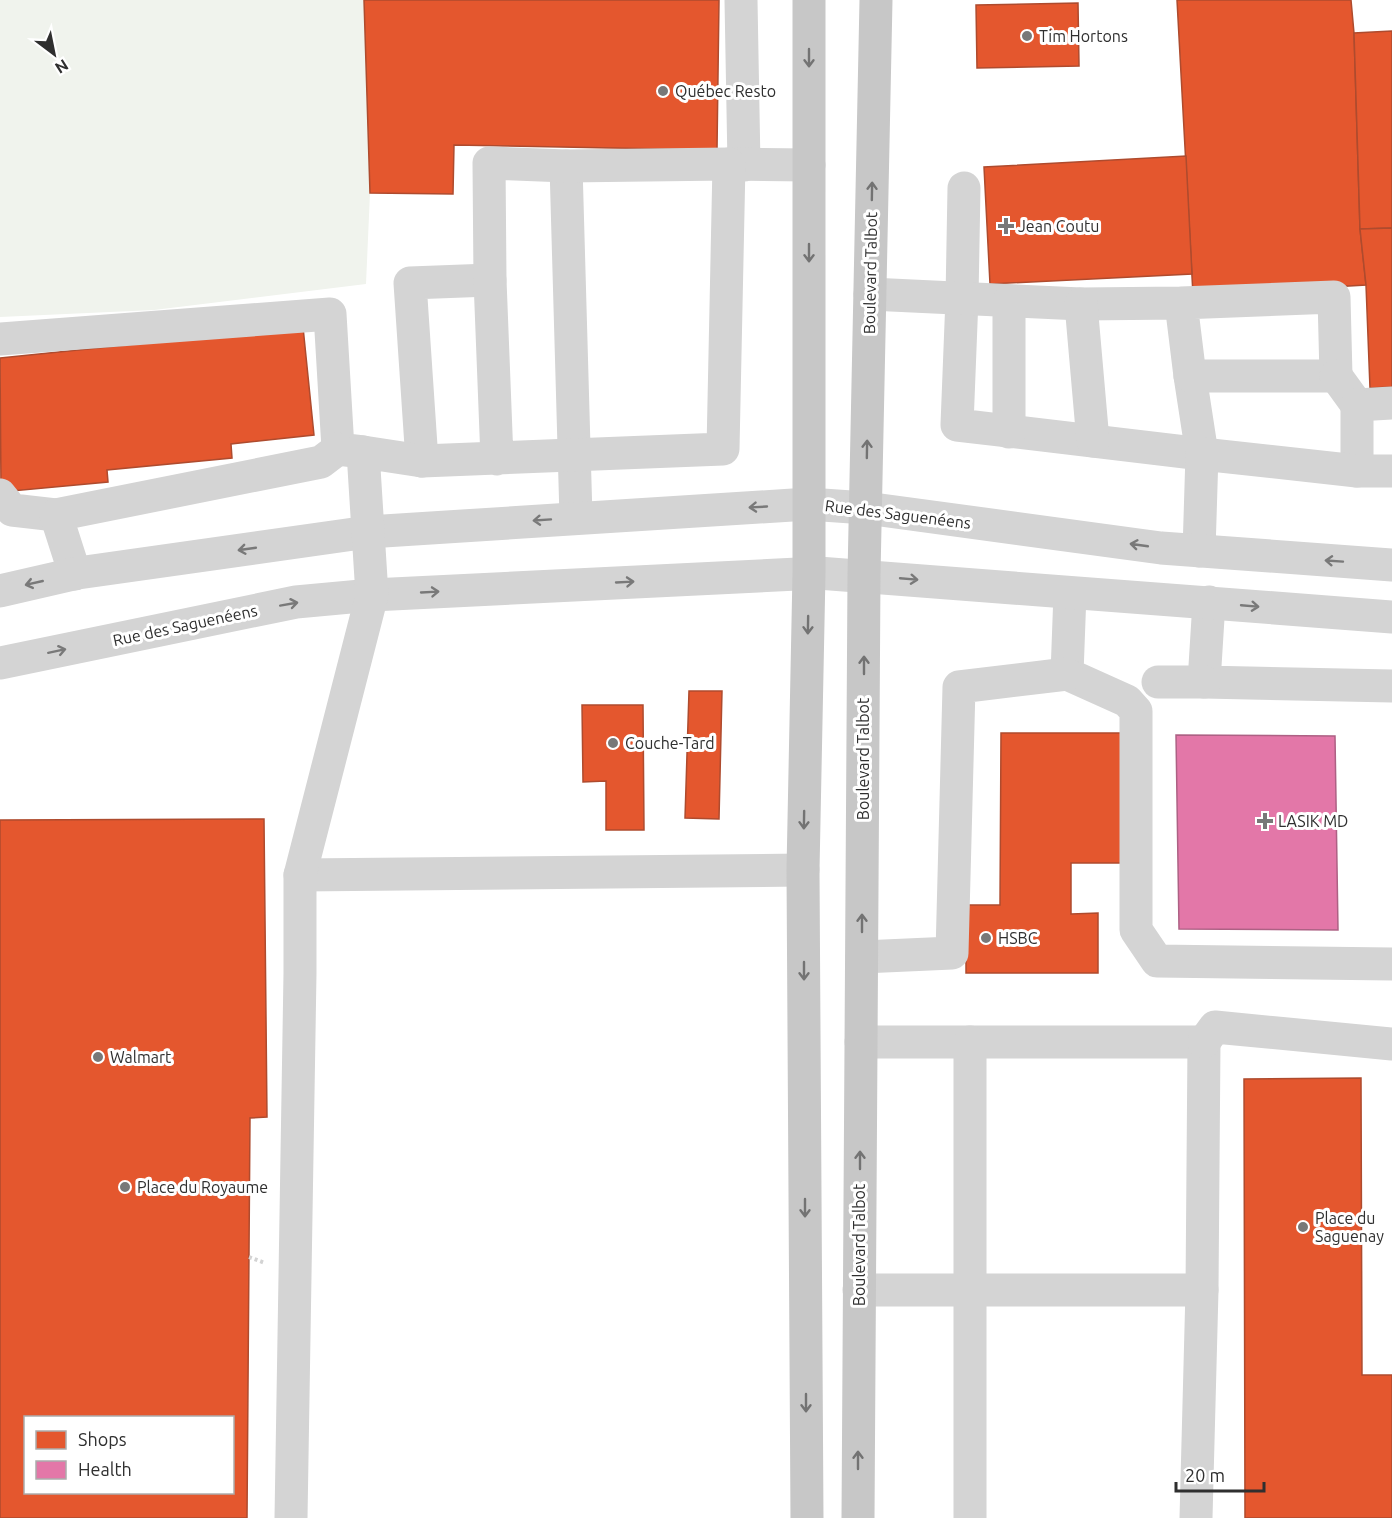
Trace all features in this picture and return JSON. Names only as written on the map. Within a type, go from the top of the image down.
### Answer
[{"type":"main road","points":[[807,1518],[803,870],[808,573],[809,0]]},
{"type":"main road","name":"Boulevard Talbot","points":[[858,1518],[864,575],[876,0]]},
{"type":"street","points":[[0,495],[12,510],[56,515],[321,462],[351,450],[422,461],[723,449],[741,0]]},
{"type":"street","points":[[497,459],[490,280],[489,163],[566,166],[809,165]]},
{"type":"street","points":[[566,166],[576,518]]},
{"type":"street","points":[[964,188],[957,424],[1009,432],[1357,471],[1392,471]]},
{"type":"street","points":[[422,461],[411,283],[490,280]]},
{"type":"street","points":[[870,294],[1081,304],[1335,297],[1336,376],[1357,405],[1357,471]]},
{"type":"street","points":[[1009,301],[1009,432]]},
{"type":"street","points":[[1181,303],[1202,454],[1199,551]]},
{"type":"street","points":[[1081,304],[1093,441]]},
{"type":"street","points":[[0,339],[330,314],[351,450],[368,532],[372,595],[300,875],[291,1518]]},
{"type":"street","points":[[1190,376],[1336,376]]},
{"type":"street","points":[[1357,405],[1392,403]]},
{"type":"street","name":"Rue des Saguenéens","points":[[0,591],[75,574],[368,532],[808,504],[866,507],[1161,548],[1392,565]]},
{"type":"street","points":[[56,515],[75,574]]},
{"type":"street","name":"Rue des Saguenéens","points":[[0,663],[296,602],[372,595],[808,573],[864,575],[1392,617]]},
{"type":"street","points":[[1067,674],[1070,593]]},
{"type":"street","points":[[1204,682],[1209,602]]},
{"type":"street","points":[[862,957],[951,953],[959,687],[1067,674],[1127,701],[1136,711],[1136,930],[1157,961],[1392,964]]},
{"type":"street","points":[[1158,682],[1392,686]]},
{"type":"street","points":[[300,875],[803,870]]},
{"type":"street","points":[[1196,1518],[1202,1290],[1204,1042],[1215,1027],[1392,1044]]},
{"type":"street","points":[[861,1042],[1204,1042]]},
{"type":"street","points":[[970,1042],[970,1518]]},
{"type":"street","points":[[859,1290],[1202,1290]]},
{"type":"shaded area","points":[[0,0],[364,0],[370,193],[366,284],[154,310],[0,317]]},
{"type":"building: Shops","points":[[364,0],[719,0],[717,150],[454,145],[453,194],[370,193]]},
{"type":"building: Shops","points":[[1177,0],[1351,0],[1360,229],[1366,285],[1193,295]]},
{"type":"building: Shops","name":"Tim Hortons","points":[[1078,3],[1079,66],[977,68],[976,5]]},
{"type":"building: Shops","points":[[1392,31],[1392,228],[1360,229],[1354,33]]},
{"type":"building: Shops","points":[[1186,156],[1192,274],[990,284],[984,167]]},
{"type":"building: Shops","points":[[1392,228],[1392,387],[1370,388],[1366,285],[1360,229]]},
{"type":"building: Shops","points":[[303,327],[314,435],[231,444],[232,458],[107,470],[108,482],[1,492],[0,358]]},
{"type":"building: Shops","points":[[689,691],[722,691],[719,819],[685,818]]},
{"type":"building: Shops","name":"Couche-Tard","points":[[582,705],[643,705],[644,830],[606,830],[606,781],[583,782]]},
{"type":"building: Shops","points":[[1001,733],[1122,733],[1122,863],[1071,863],[1071,914],[1098,913],[1098,973],[966,973],[966,905],[1000,905]]},
{"type":"building: Shops","name":"Place du Royaume","points":[[264,819],[267,1117],[250,1118],[247,1518],[0,1518],[0,820]]},
{"type":"building: Shops","name":"Place du Saguenay","points":[[1361,1078],[1362,1375],[1392,1375],[1392,1518],[1245,1518],[1244,1079]]},
{"type":"building: Health","points":[[1176,735],[1335,736],[1338,930],[1179,929]]},
{"type":"place","name":"Tim Hortons","points":[[1027,36]]},
{"type":"place","name":"Québec Resto","points":[[663,91]]},
{"type":"place","name":"Jean Coutu","points":[[1006,226]]},
{"type":"place","name":"Couche-Tard","points":[[613,743]]},
{"type":"place","name":"LASIK MD","points":[[1265,821]]},
{"type":"place","name":"HSBC","points":[[986,938]]},
{"type":"place","name":"Walmart","points":[[98,1057]]},
{"type":"place","name":"Place du Royaume","points":[[125,1187]]},
{"type":"place","name":"Place du Saguenay","points":[[1303,1227]]}]
